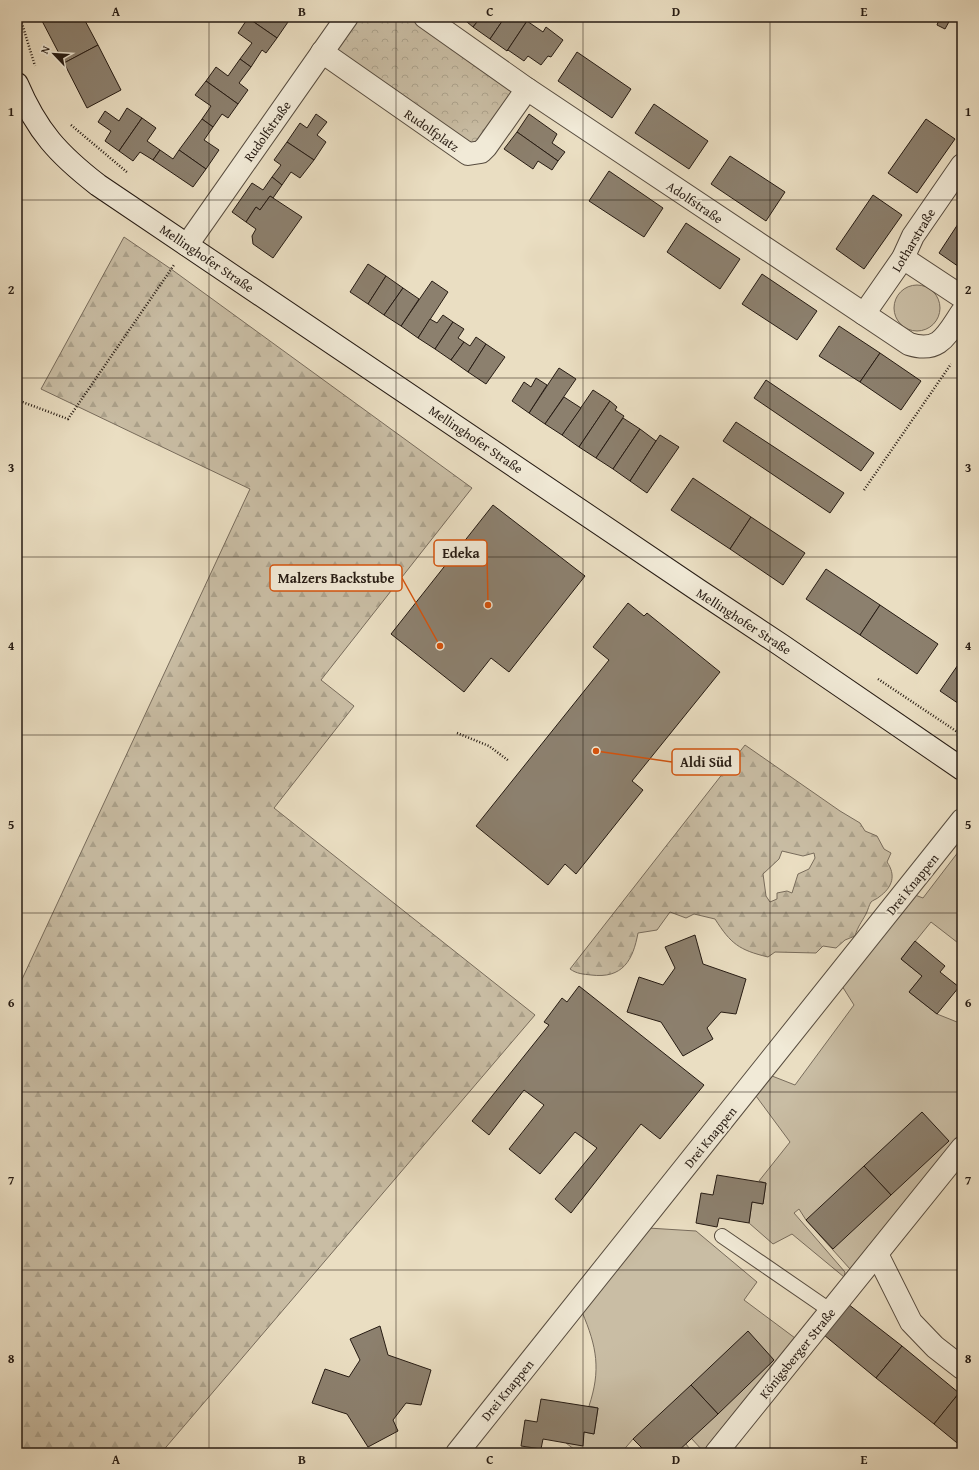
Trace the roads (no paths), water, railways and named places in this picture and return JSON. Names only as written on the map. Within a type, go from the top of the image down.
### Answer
[{"type":"street","name":"Rudolfstraße","points":[[186,245],[347,17]]},
{"type":"street","name":"Adolfstraße","points":[[425,17],[527,89],[909,344],[923,348],[929,347],[943,340],[962,312]]},
{"type":"street","name":"Rudolfplatz","points":[[322,52],[468,154],[481,152],[486,147],[527,89]]},
{"type":"street","name":"Mellinghofer Straße","points":[[17,84],[25,104],[39,128],[73,166],[98,185],[776,641],[962,769]]},
{"type":"street","name":"Lotharstraße","points":[[864,314],[903,258],[913,236],[962,165]]},
{"type":"street","points":[[903,258],[962,297]]},
{"type":"street","name":"Drei Knappen","points":[[457,1453],[962,820]]},
{"type":"street","name":"Königsberger Straße","points":[[716,1453],[962,1148]]},
{"type":"street","points":[[877,1254],[911,1322],[934,1347],[962,1368]]},
{"type":"lane","points":[[722,1236],[831,1311]]},
{"type":"place","name":"Edeka","points":[[488,605]]},
{"type":"place","name":"Malzers Backstube","points":[[440,646]]},
{"type":"place","name":"Aldi Süd","points":[[596,751]]}]
